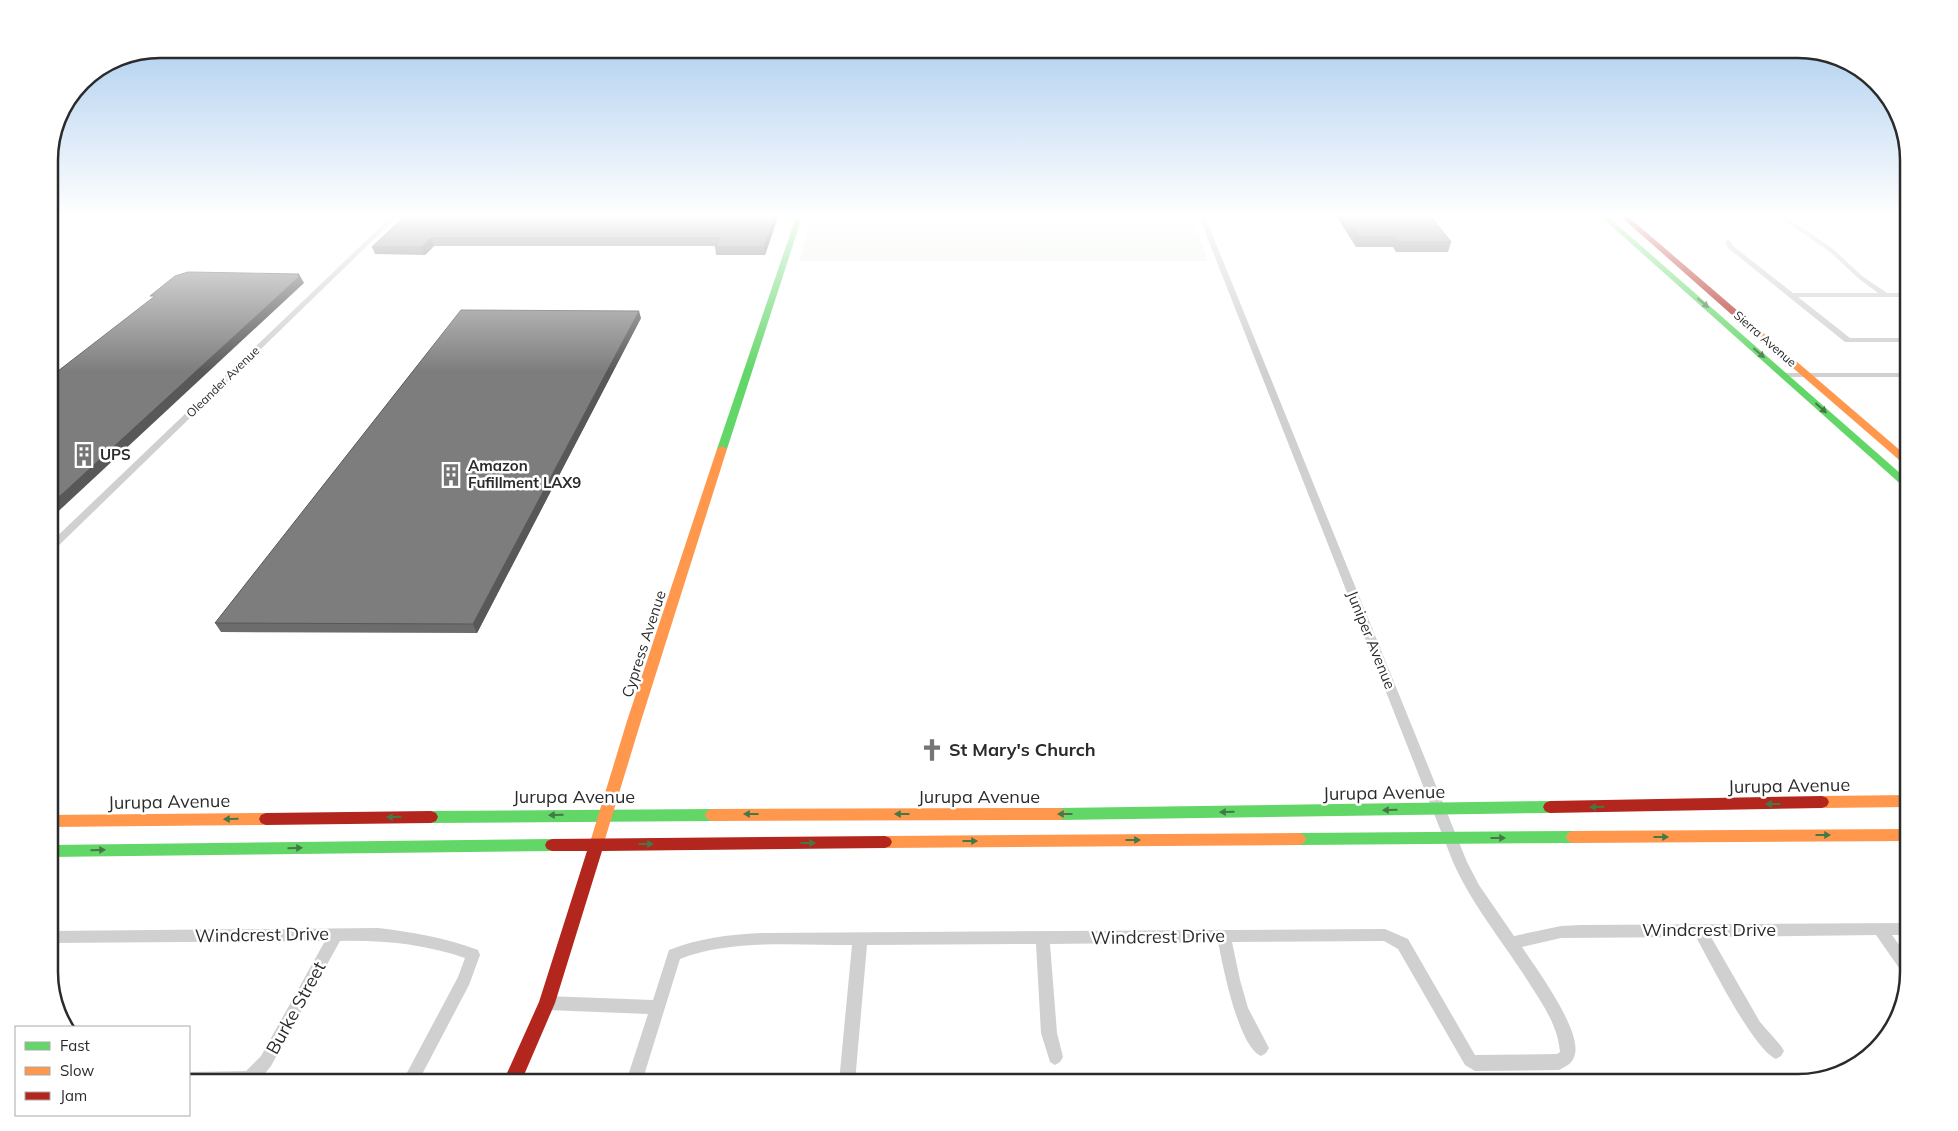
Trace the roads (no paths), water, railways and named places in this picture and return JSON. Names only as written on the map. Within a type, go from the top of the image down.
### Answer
[{"type":"main road","name":"Cypress Avenue","points":[[516,1074],[547,1003],[605,814],[782,267]]},
{"type":"main road","name":"Sierra Avenue","points":[[1661,267],[1900,478]]},
{"type":"main road","name":"Sierra Avenue","points":[[1683,267],[1900,454]]},
{"type":"main road","points":[[1840,425],[1873,445],[1900,468]]},
{"type":"main road","name":"Jurupa Avenue","points":[[58,820],[605,814],[1079,814],[1900,801]]},
{"type":"main road","points":[[58,851],[597,844],[1900,835]]},
{"type":"street","name":"Oleander Avenue","points":[[58,541],[342,267]]},
{"type":"street","name":"Juniper Avenue","points":[[1222,267],[1450,838],[1476,894],[1549,1002],[1565,1035],[1568,1052]]},
{"type":"street","points":[[1755,267],[1848,340],[1900,341]]},
{"type":"street","points":[[1849,267],[1885,295]]},
{"type":"street","points":[[1790,295],[1900,295]]},
{"type":"street","points":[[1785,375],[1900,375]]},
{"type":"street","points":[[1879,929],[1900,958]]},
{"type":"street","name":"Windcrest Drive","points":[[1510,943],[1570,932],[1900,929]]},
{"type":"street","points":[[1700,930],[1755,1027],[1776,1051]]},
{"type":"street","name":"Burke Street","points":[[254,1074],[266,1061],[336,934]]},
{"type":"street","name":"Windcrest Drive","points":[[58,937],[378,934],[399,936],[456,948],[473,955],[464,980],[414,1074]]},
{"type":"street","name":"Windcrest Drive","points":[[657,1008],[674,955],[695,946],[720,942],[760,939],[1384,935],[1403,944],[1470,1060],[1475,1063],[1559,1062],[1565,1059],[1568,1052]]},
{"type":"street","points":[[1224,936],[1240,1012],[1260,1048]]},
{"type":"street","points":[[1043,938],[1049,1033],[1056,1056]]},
{"type":"street","points":[[848,1074],[860,939]]},
{"type":"street","points":[[547,1003],[657,1008],[636,1074]]},
{"type":"place","name":"UPS","points":[[84,455]]},
{"type":"place","name":"Amazon Fufillment LAX9","points":[[451,475]]},
{"type":"place","name":"St Mary's Church","points":[[932,750]]}]
